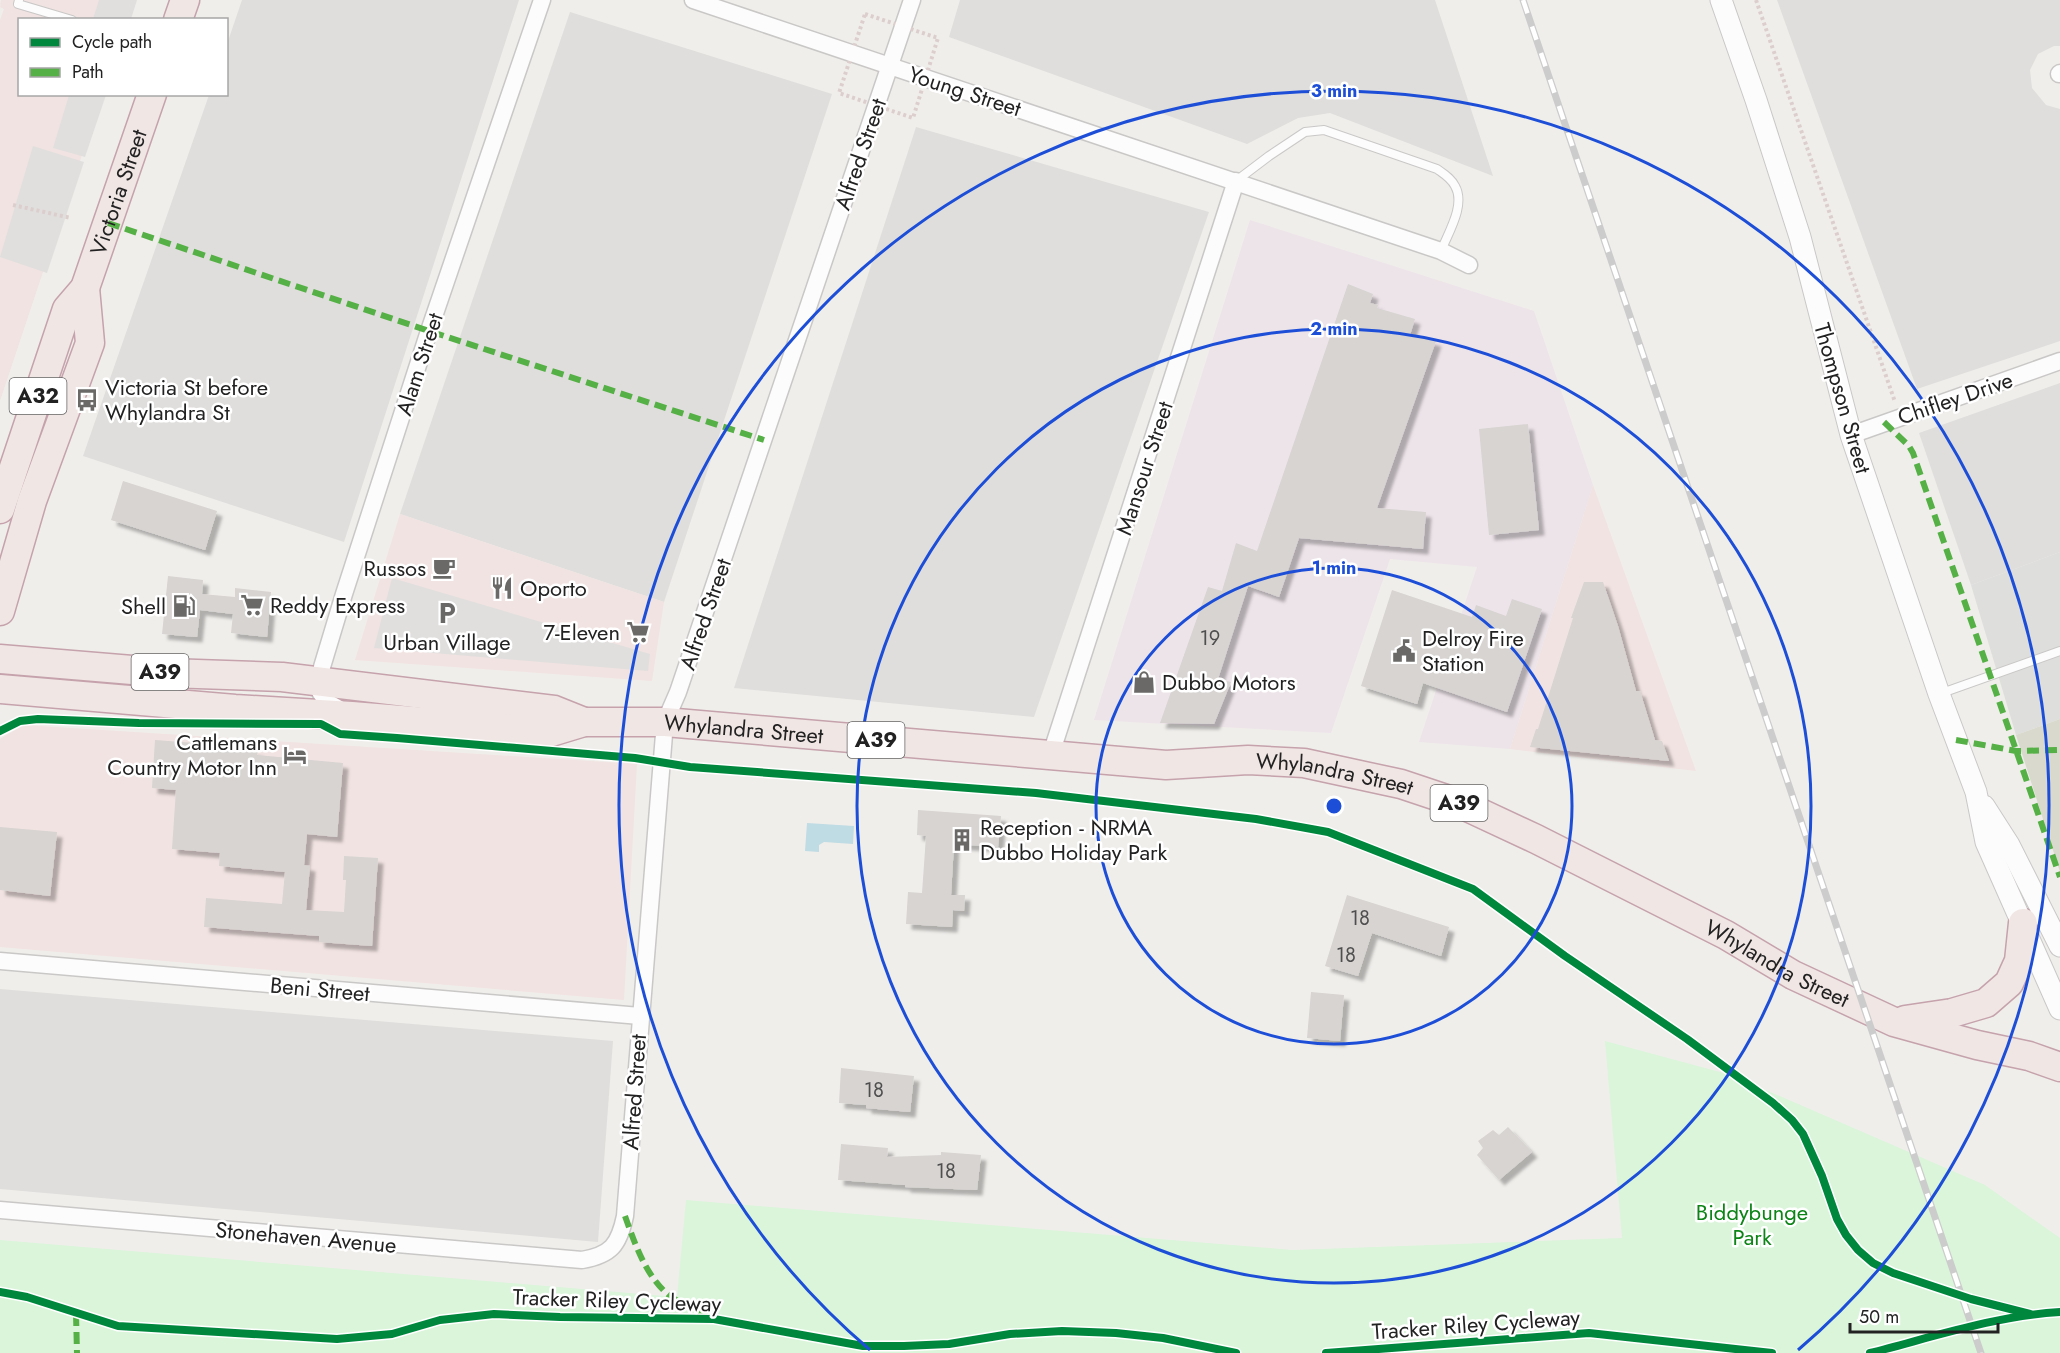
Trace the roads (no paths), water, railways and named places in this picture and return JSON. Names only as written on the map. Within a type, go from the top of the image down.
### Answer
[{"type":"highway","points":[[179,18],[185,0]]},
{"type":"highway","name":"Victoria Street","points":[[0,509],[67,309],[85,288],[151,96]]},
{"type":"highway","name":"Victoria Street","points":[[0,611],[32,501],[90,343],[85,288]]},
{"type":"highway","name":"Whylandra Street","points":[[0,659],[115,669],[321,681],[554,710],[584,722]]},
{"type":"highway","name":"Whylandra Street","points":[[0,689],[551,732],[584,722],[665,722],[1166,765],[1248,760],[1304,763],[1401,784],[1461,804],[1536,838],[1726,935],[1793,975],[1894,1022],[1977,1045],[2029,1056],[2060,1067]]},
{"type":"highway","points":[[1894,1022],[1933,1017],[1986,1003],[2009,983],[2013,975],[2019,961],[2023,924]]},
{"type":"street","name":"Alam Street","points":[[321,681],[322,667],[341,604],[429,331],[542,0]]},
{"type":"street","name":"Young Street","points":[[693,0],[1441,251],[1469,265]]},
{"type":"street","name":"Alfred Street","points":[[610,1250],[621,1235],[625,1216],[665,722],[678,693],[912,0]]},
{"type":"street","name":"Thompson Street","points":[[1721,0],[1800,237],[1851,435],[1939,694],[1976,792],[1986,842],[2060,1009]]},
{"type":"street","name":"Mansour Street","points":[[1051,754],[1236,182]]},
{"type":"street","name":"Chifley Drive","points":[[1851,435],[2060,362]]},
{"type":"street","points":[[321,681],[320,692],[327,702],[352,716]]},
{"type":"street","name":"Thompson Street","points":[[1976,792],[2009,845],[2060,946]]},
{"type":"street","name":"Beni Street","points":[[0,962],[640,1016]]},
{"type":"street","name":"Stonehaven Avenue","points":[[0,1210],[582,1260],[595,1258],[610,1250]]},
{"type":"lane","points":[[19,0],[18,3],[66,18]]},
{"type":"lane","points":[[1236,182],[1305,132],[1324,130],[1437,169],[1448,176],[1456,186],[1459,200],[1441,251]]},
{"type":"lane","points":[[1939,694],[2060,651]]},
{"type":"water","points":[[807,823],[854,826],[853,844],[824,842],[819,845],[819,852],[805,851]]},
{"type":"railway","points":[[1523,0],[1981,1353]]},
{"type":"place","name":"Victoria St before Whylandra St","points":[[87,400]]},
{"type":"place","name":"Russos","points":[[444,568]]},
{"type":"place","name":"Oporto","points":[[502,588]]},
{"type":"place","name":"Reddy Express","points":[[252,605]]},
{"type":"place","name":"Shell","points":[[184,606]]},
{"type":"place","name":"Urban Village","points":[[447,613]]},
{"type":"place","name":"7-Eleven","points":[[638,632]]},
{"type":"place","name":"Delroy Fire Station","points":[[1404,651]]},
{"type":"place","name":"Dubbo Motors","points":[[1144,682]]},
{"type":"place","name":"Cattlemans Country Motor Inn","points":[[295,755]]},
{"type":"place","name":"Reception - NRMA Dubbo Holiday Park","points":[[962,840]]},
{"type":"park label","name":"Biddybunge Park","points":[[1752,1224]]}]
